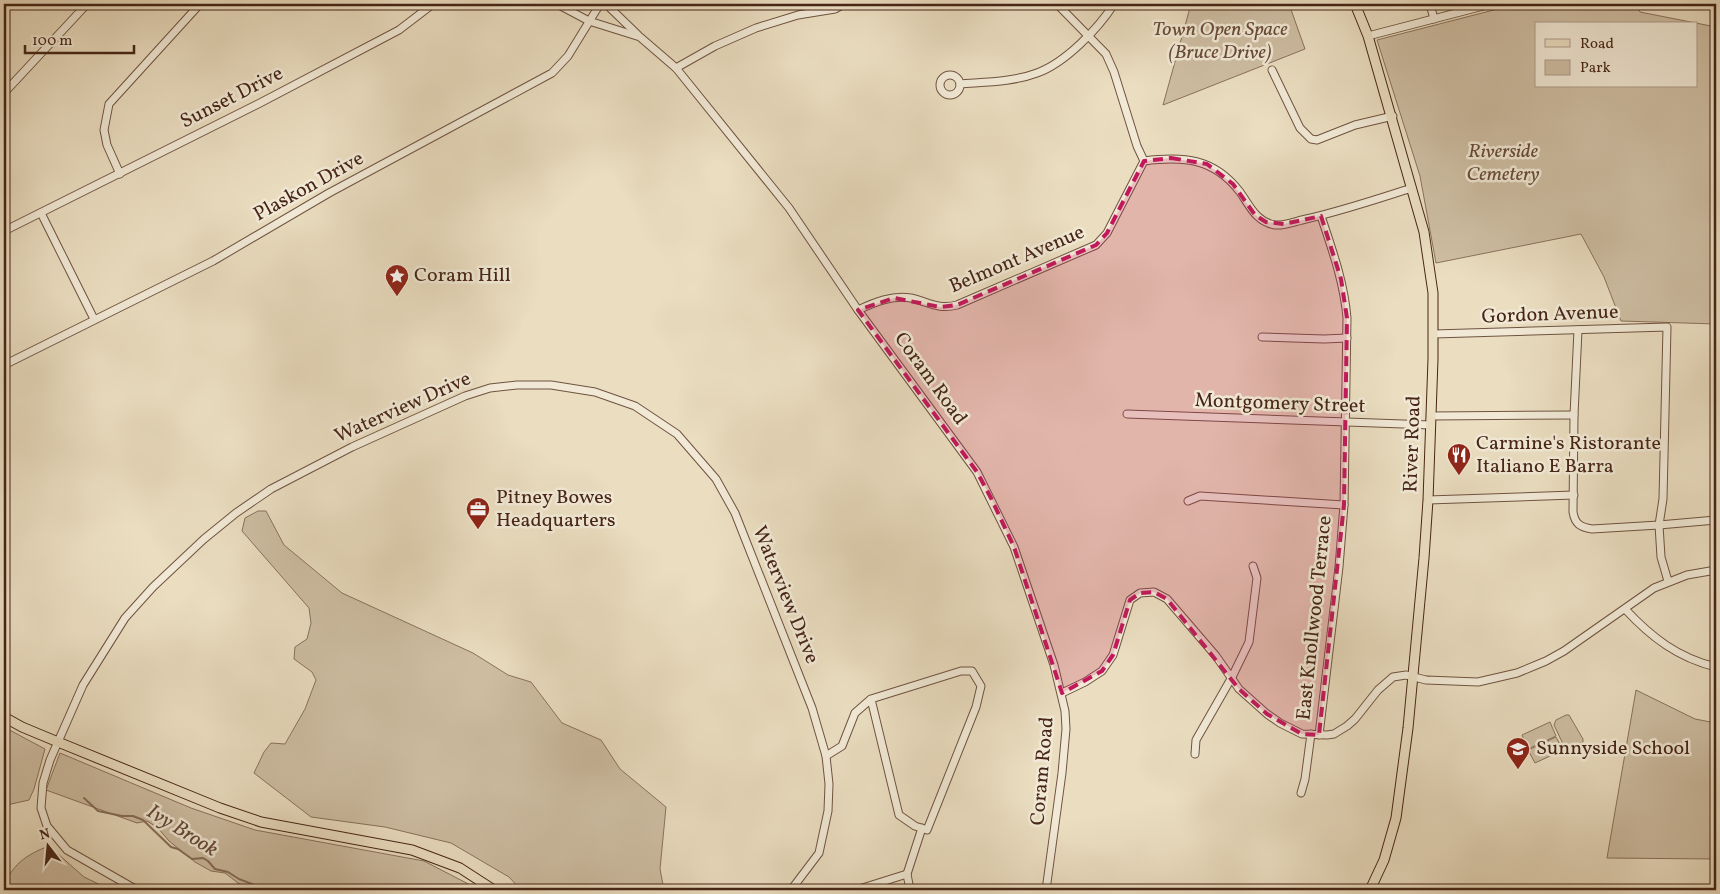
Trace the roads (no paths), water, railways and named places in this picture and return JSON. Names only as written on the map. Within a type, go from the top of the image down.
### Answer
[{"type":"main road","name":"River Road","points":[[1355,4],[1368,36],[1424,232],[1431,276],[1434,334],[1428,500],[1407,738],[1396,818],[1374,889]]},
{"type":"main road","points":[[4,717],[22,727],[220,808],[261,822],[392,846],[418,853],[460,868],[494,890]]},
{"type":"street","points":[[4,93],[86,4]]},
{"type":"street","points":[[120,174],[107,144],[104,130],[110,104],[190,6],[200,4]]},
{"type":"street","name":"Sunset Drive","points":[[4,232],[260,103],[399,30],[433,4]]},
{"type":"street","name":"Coram Road","points":[[557,4],[589,21],[640,37],[676,68],[789,208],[858,310],[977,472],[1014,547],[1062,693],[1065,711],[1066,729],[1062,773],[1046,890]]},
{"type":"street","name":"Plaskon Drive","points":[[4,365],[213,260],[329,193],[552,73],[568,56],[600,4]]},
{"type":"street","points":[[606,4],[640,37]]},
{"type":"street","points":[[676,68],[716,46],[756,28],[798,15],[835,9],[844,4]]},
{"type":"street","points":[[1057,4],[1106,54],[1114,72],[1137,146],[1144,161],[1184,158],[1207,164],[1224,175],[1233,184],[1255,214],[1266,222],[1276,225],[1321,216],[1412,188]]},
{"type":"street","points":[[960,84],[1018,78],[1038,73],[1053,65],[1088,36],[1114,4]]},
{"type":"street","points":[[1430,4],[1434,19]]},
{"type":"street","points":[[1368,36],[1491,4]]},
{"type":"street","points":[[1272,70],[1300,128],[1311,139],[1318,140],[1355,125],[1392,116]]},
{"type":"street","name":"Belmont Avenue","points":[[858,310],[882,300],[894,298],[911,298],[940,307],[958,306],[1096,245],[1107,233],[1144,161]]},
{"type":"street","points":[[41,213],[94,320]]},
{"type":"street","name":"East Knollwood Terrace","points":[[1301,793],[1315,734],[1339,567],[1344,505],[1347,318],[1344,289],[1321,216]]},
{"type":"street","name":"Gordon Avenue","points":[[1434,334],[1667,327],[1663,499],[1659,525]]},
{"type":"street","points":[[1578,330],[1574,415],[1574,518],[1577,524],[1582,528],[1592,529],[1716,520]]},
{"type":"street","points":[[1262,337],[1347,338]]},
{"type":"street","name":"Waterview Drive","points":[[138,890],[67,850],[47,826],[41,808],[43,782],[50,760],[83,685],[125,618],[165,575],[204,539],[236,513],[271,489],[344,451],[465,396],[490,388],[517,385],[551,385],[595,392],[634,406],[677,434],[716,479],[735,513],[812,708],[826,756],[829,784],[828,811],[819,853],[791,890]]},
{"type":"street","name":"Montgomery Street","points":[[1127,414],[1346,422],[1574,415]]},
{"type":"street","points":[[1428,500],[1574,495]]},
{"type":"street","points":[[1188,501],[1200,496],[1344,505]]},
{"type":"street","points":[[1659,525],[1661,557],[1668,581]]},
{"type":"street","points":[[1195,754],[1196,740],[1232,677],[1249,642],[1257,578],[1253,566]]},
{"type":"street","points":[[1062,693],[1086,682],[1102,671],[1115,649],[1128,603],[1137,595],[1149,591],[1159,593],[1167,599],[1216,656],[1240,689],[1266,714],[1302,734],[1334,734],[1355,719],[1378,690],[1393,677],[1406,675],[1435,681],[1478,682],[1517,672],[1546,661],[1564,651],[1654,588],[1687,575],[1716,570]]},
{"type":"street","points":[[1625,609],[1655,638],[1678,654],[1716,667]]},
{"type":"street","points":[[826,756],[842,746],[855,713],[871,700],[961,671],[972,670],[981,686],[976,707],[927,830],[915,826],[899,815],[871,700]]},
{"type":"street","points":[[910,890],[908,874],[922,828]]},
{"type":"street","points":[[856,890],[908,874]]},
{"type":"waterway","name":"Ivy Brook","points":[[84,798],[98,811],[122,816],[133,816],[143,820],[171,847],[178,849],[192,859],[203,858],[215,869],[228,872],[239,879],[260,887],[282,886],[294,890]]},
{"type":"place","name":"Coram Hill","points":[[397,297]]},
{"type":"place","name":"Carmine's Ristorante Italiano E Barra","points":[[1459,476]]},
{"type":"place","name":"Pitney Bowes Headquarters","points":[[478,530]]},
{"type":"place","name":"Sunnyside School","points":[[1518,770]]},
{"type":"park label","name":"Town Open Space (Bruce Drive)","points":[[1220,42]]},
{"type":"park label","name":"Riverside Cemetery","points":[[1503,164]]}]
